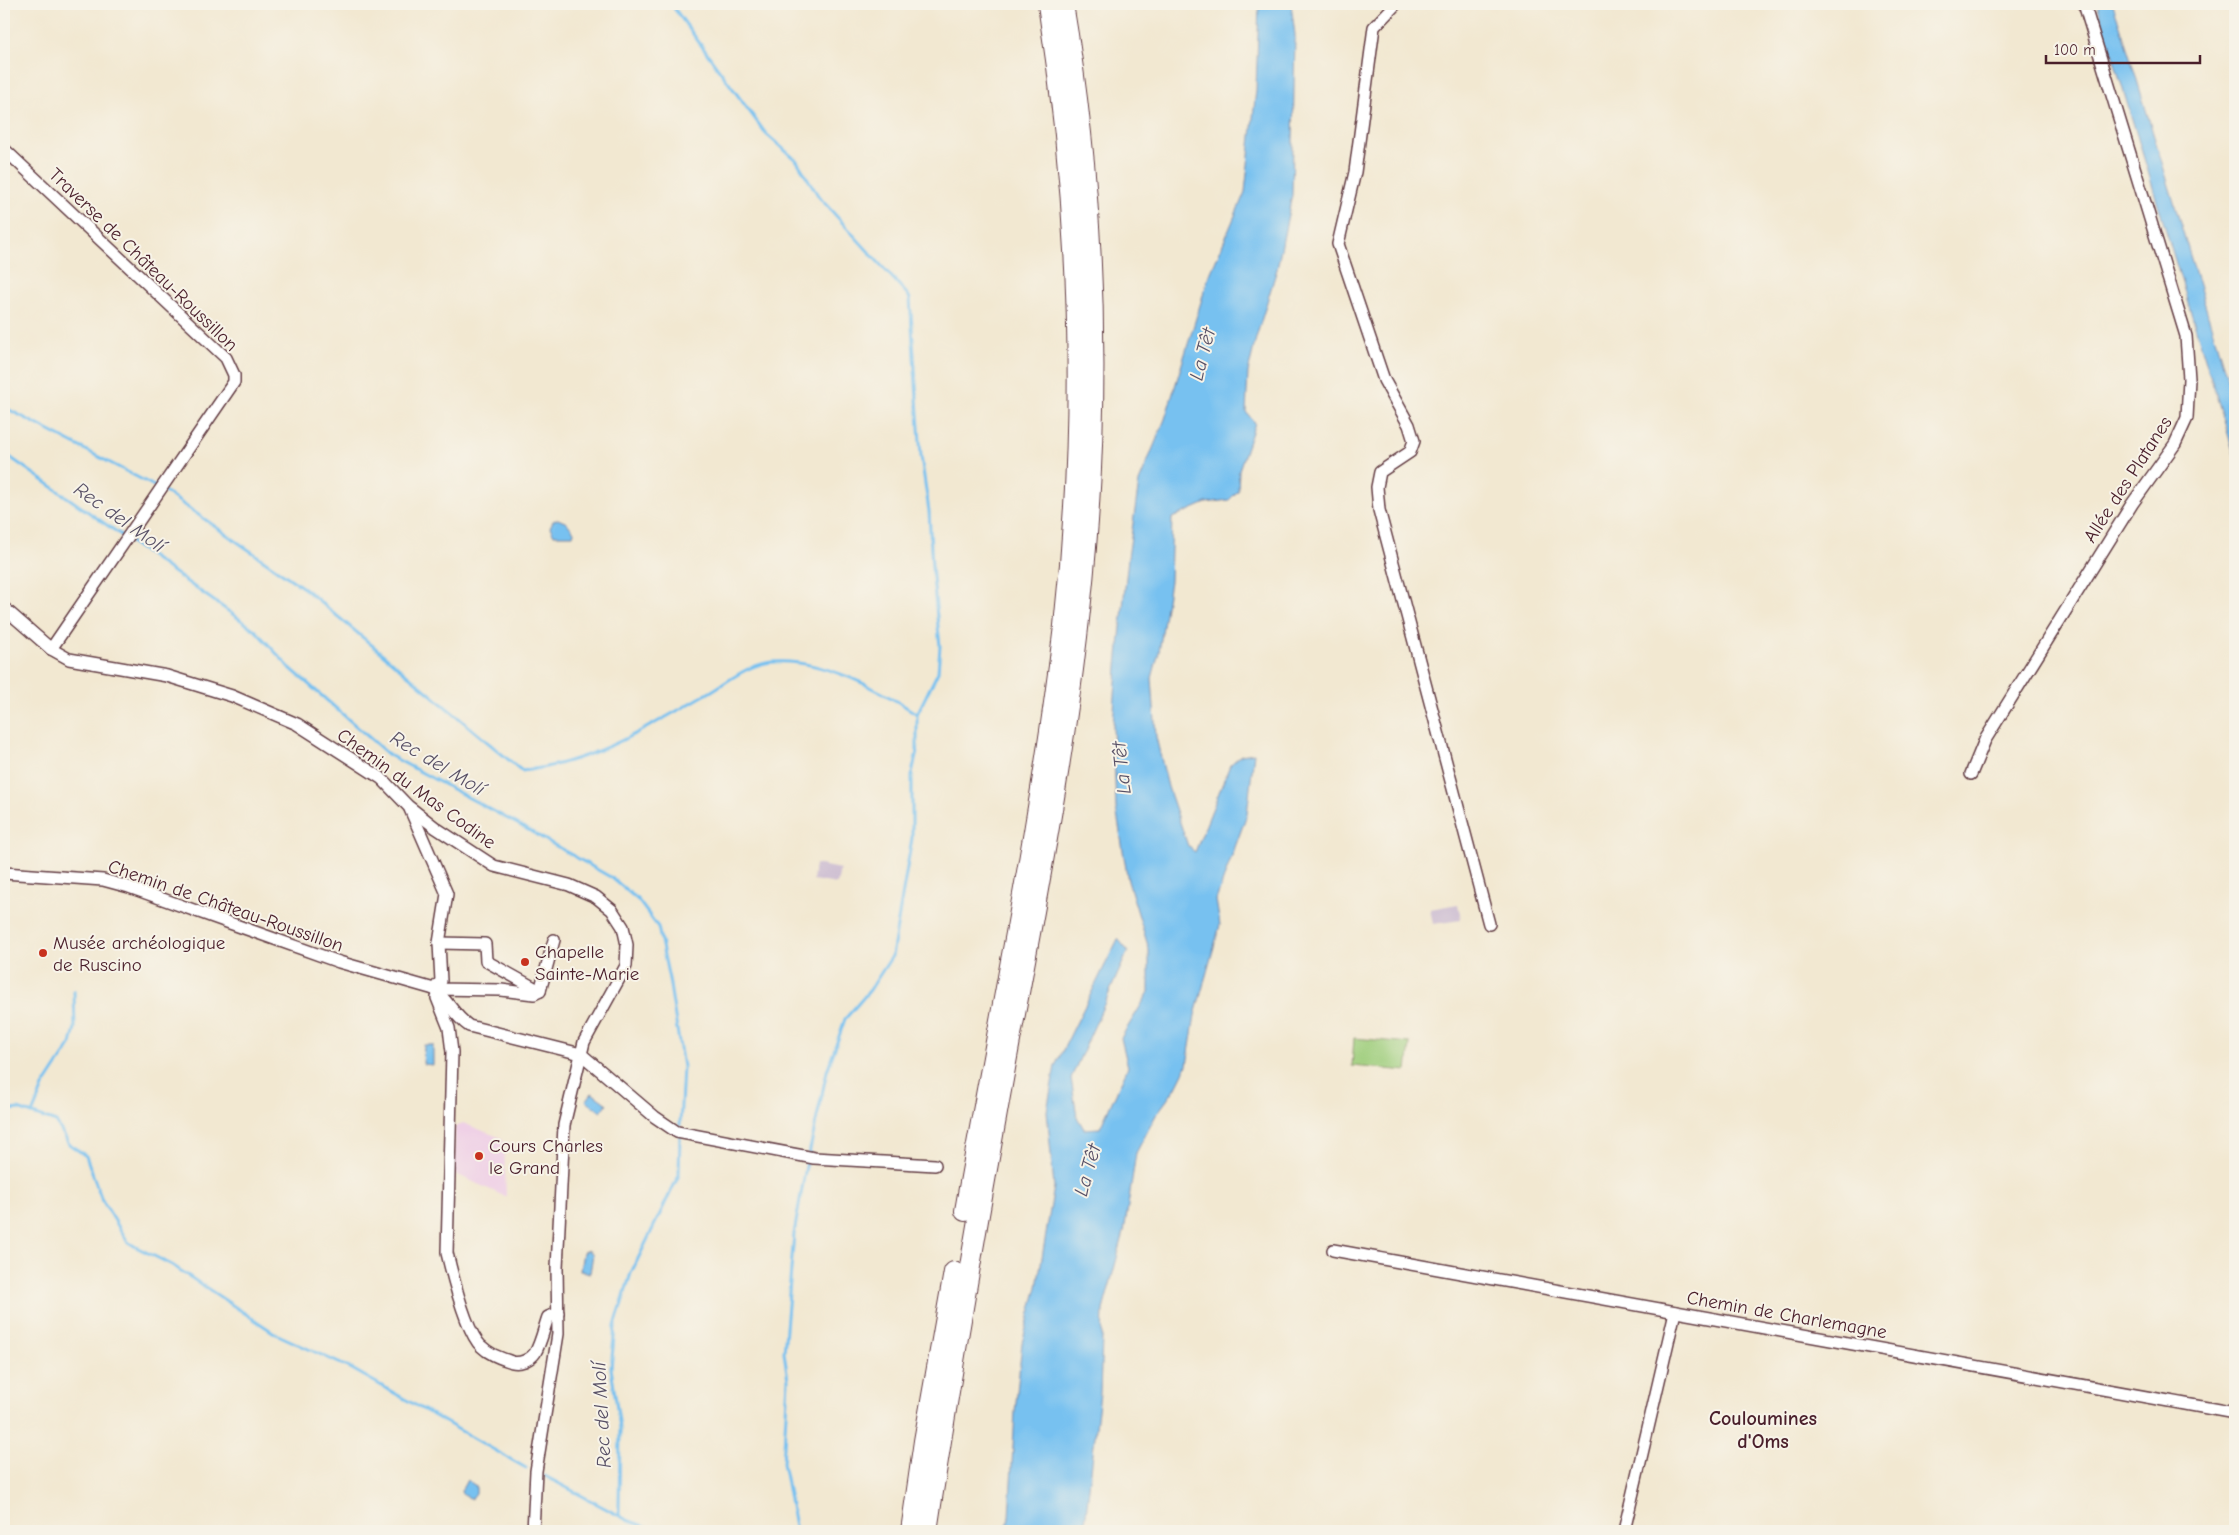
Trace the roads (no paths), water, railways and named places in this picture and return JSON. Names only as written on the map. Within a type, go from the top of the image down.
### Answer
[{"type":"highway","points":[[911,1531],[936,1373],[1048,744],[1068,584],[1074,493],[1077,334],[1063,106],[1048,4]]},
{"type":"highway","points":[[926,1531],[967,1274],[1060,759],[1083,578],[1092,423],[1091,280],[1088,210],[1080,124],[1063,4]]},
{"type":"street","points":[[1396,4],[1374,28],[1356,172],[1338,244],[1384,380],[1409,425],[1414,441],[1410,452],[1380,472],[1377,487],[1379,510],[1489,924]]},
{"type":"street","name":"Allée des Platanes","points":[[1971,774],[1989,732],[2132,504],[2175,444],[2187,418],[2189,379],[2186,336],[2084,4]]},
{"type":"street","name":"Traverse de Château-Roussillon","points":[[4,149],[226,358],[234,375],[234,382],[132,534],[51,649]]},
{"type":"street","name":"Chemin du Mas Codine","points":[[4,608],[51,649],[68,659],[167,676],[232,696],[297,724],[380,778],[408,806],[436,828],[494,866],[570,885],[596,897],[612,910],[623,927],[627,945],[626,966],[595,1018],[584,1042],[581,1054]]},
{"type":"street","points":[[408,806],[448,894],[439,943],[440,981],[434,989]]},
{"type":"street","name":"Chemin de Château-Roussillon","points":[[4,873],[103,880],[129,887],[339,962],[434,989],[534,994],[540,991]]},
{"type":"street","points":[[439,943],[485,944],[486,961],[540,991],[554,940]]},
{"type":"street","points":[[434,989],[442,996],[456,1017],[469,1026],[581,1054],[654,1117],[680,1133],[805,1156],[935,1165]]},
{"type":"street","points":[[434,989],[449,1028],[452,1052],[447,1253],[452,1276],[471,1330],[480,1346],[496,1356],[517,1363],[526,1361],[534,1354],[548,1317],[558,1313]]},
{"type":"street","points":[[533,1531],[536,1471],[558,1334],[557,1268],[564,1125],[581,1054]]},
{"type":"street","name":"Chemin de Charlemagne","points":[[1333,1250],[2235,1413]]},
{"type":"street","points":[[1624,1531],[1675,1312]]},
{"type":"water","name":"La Têt","points":[[1259,4],[1291,4],[1295,35],[1292,195],[1277,269],[1256,338],[1248,372],[1246,412],[1255,423],[1239,470],[1238,491],[1229,500],[1206,503],[1172,518],[1170,581],[1159,652],[1152,678],[1156,737],[1168,787],[1188,846],[1195,852],[1230,765],[1241,755],[1254,753],[1247,814],[1216,900],[1220,925],[1195,1015],[1187,1065],[1175,1089],[1156,1115],[1136,1153],[1124,1232],[1103,1310],[1100,1393],[1084,1531],[1006,1531],[1009,1517],[1015,1412],[1022,1343],[1037,1287],[1054,1187],[1047,1111],[1055,1066],[1118,939],[1128,951],[1071,1078],[1077,1117],[1084,1129],[1100,1128],[1128,1067],[1121,1038],[1149,992],[1149,949],[1128,881],[1116,808],[1113,726],[1128,558],[1139,482],[1165,419],[1208,279],[1245,192],[1256,90]]},
{"type":"water","points":[[2097,4],[2113,4],[2130,57],[2235,404],[2235,457]]},
{"type":"water","points":[[558,519],[567,523],[574,532],[573,535],[554,535],[550,527],[553,521]]},
{"type":"water","points":[[424,1045],[433,1045],[433,1065],[423,1064]]},
{"type":"water","points":[[592,1093],[607,1104],[601,1112],[586,1101]]},
{"type":"water","points":[[588,1250],[593,1254],[590,1273],[580,1271],[583,1252]]},
{"type":"water","points":[[467,1480],[476,1486],[476,1494],[472,1499],[462,1494],[461,1491]]},
{"type":"waterway","points":[[671,4],[766,134],[797,161],[819,197],[910,299],[921,456],[929,511],[932,567],[940,646],[938,672],[917,714],[917,752],[912,773],[912,838],[892,956],[870,990],[845,1019],[827,1071],[809,1154]]},
{"type":"waterway","points":[[4,407],[156,487]]},
{"type":"waterway","name":"Rec del Molí","points":[[4,453],[124,537]]},
{"type":"waterway","points":[[164,491],[305,589],[522,771],[547,767],[594,753],[638,733],[745,670],[773,662],[810,665],[849,677],[886,695],[917,714]]},
{"type":"waterway","name":"Rec del Molí","points":[[129,541],[255,630],[289,667],[389,755],[523,827],[612,878],[638,900],[658,927],[669,979],[683,1067],[680,1125]]},
{"type":"waterway","points":[[32,1114],[43,1087],[71,1044],[75,1028],[74,991]]},
{"type":"waterway","points":[[4,1111],[18,1109],[56,1122],[69,1144],[86,1156],[102,1200],[128,1242],[172,1265],[276,1334],[352,1369],[526,1468]]},
{"type":"waterway","name":"Rec del Molí","points":[[619,1515],[620,1428],[611,1368],[615,1326],[631,1273],[679,1175],[680,1136]]},
{"type":"waterway","points":[[796,1531],[783,1463],[788,1380],[784,1352],[794,1234],[807,1160]]},
{"type":"waterway","points":[[545,1476],[627,1520],[657,1531]]},
{"type":"place","name":"Musée archéologique de Ruscino","points":[[43,953]]},
{"type":"place","name":"Chapelle Sainte-Marie","points":[[525,962]]},
{"type":"place","name":"Cours Charles le Grand","points":[[479,1156]]},
{"type":"district","name":"Couloumines d'Oms","points":[[1763,1430]]}]
